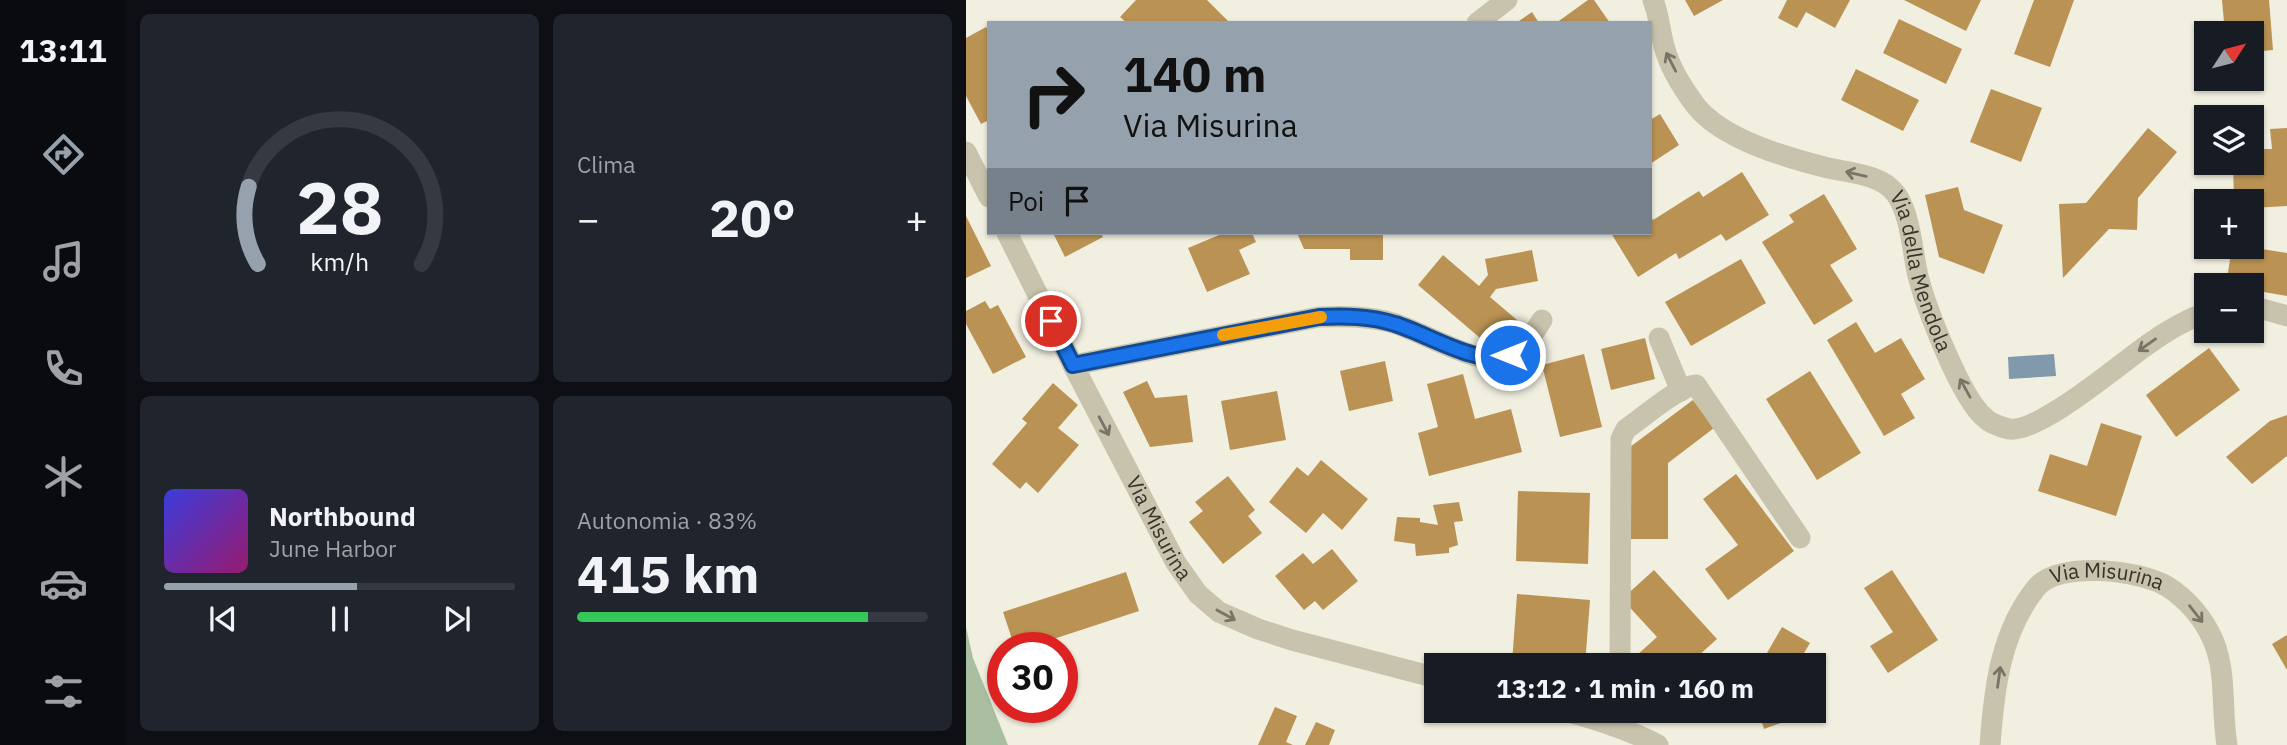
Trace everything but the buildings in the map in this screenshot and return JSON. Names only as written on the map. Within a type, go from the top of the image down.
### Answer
[{"type":"street","points":[[1480,21],[1507,0]]},
{"type":"street","name":"Via della Mendola","points":[[1653,0],[1666,53],[1694,103],[1712,123],[1783,155],[1871,178],[1894,191],[1902,206],[1925,300],[1940,336],[1975,405],[1985,419],[2011,429],[2024,428],[2093,386],[2157,338],[2194,318]]},
{"type":"street","points":[[973,157],[987,192]]},
{"type":"street","name":"Via Misurina","points":[[1008,235],[1073,365],[1191,587],[1219,612],[1241,623],[1281,637],[1424,675]]},
{"type":"street","points":[[2264,309],[2287,316]]},
{"type":"street","points":[[1073,365],[1292,322],[1339,316],[1394,323],[1479,356],[1497,359],[1518,349],[1535,332],[1542,320]]},
{"type":"street","points":[[1659,338],[1681,391]]},
{"type":"street","points":[[1620,653],[1622,439],[1626,429],[1681,391],[1692,385],[1700,387],[1800,538]]},
{"type":"street","name":"Via Misurina","points":[[1990,745],[2001,661],[2009,633],[2021,610],[2042,582],[2058,575],[2080,571],[2101,571],[2159,582],[2179,595],[2196,613],[2210,633],[2221,663],[2222,708],[2227,745]]},
{"type":"street","points":[[1626,723],[1658,745]]},
{"type":"green space","points":[[966,627],[973,658],[987,693],[987,723],[999,723],[1008,745],[966,745]]},
{"type":"water","points":[[2054,354],[2056,376],[2009,379],[2008,357]]},
{"type":"slow traffic","points":[[1223,335],[1321,317]]},
{"type":"route","points":[[1051,321],[1073,365],[1319,317],[1339,316],[1394,323],[1479,356],[1497,359],[1510,355]]}]
